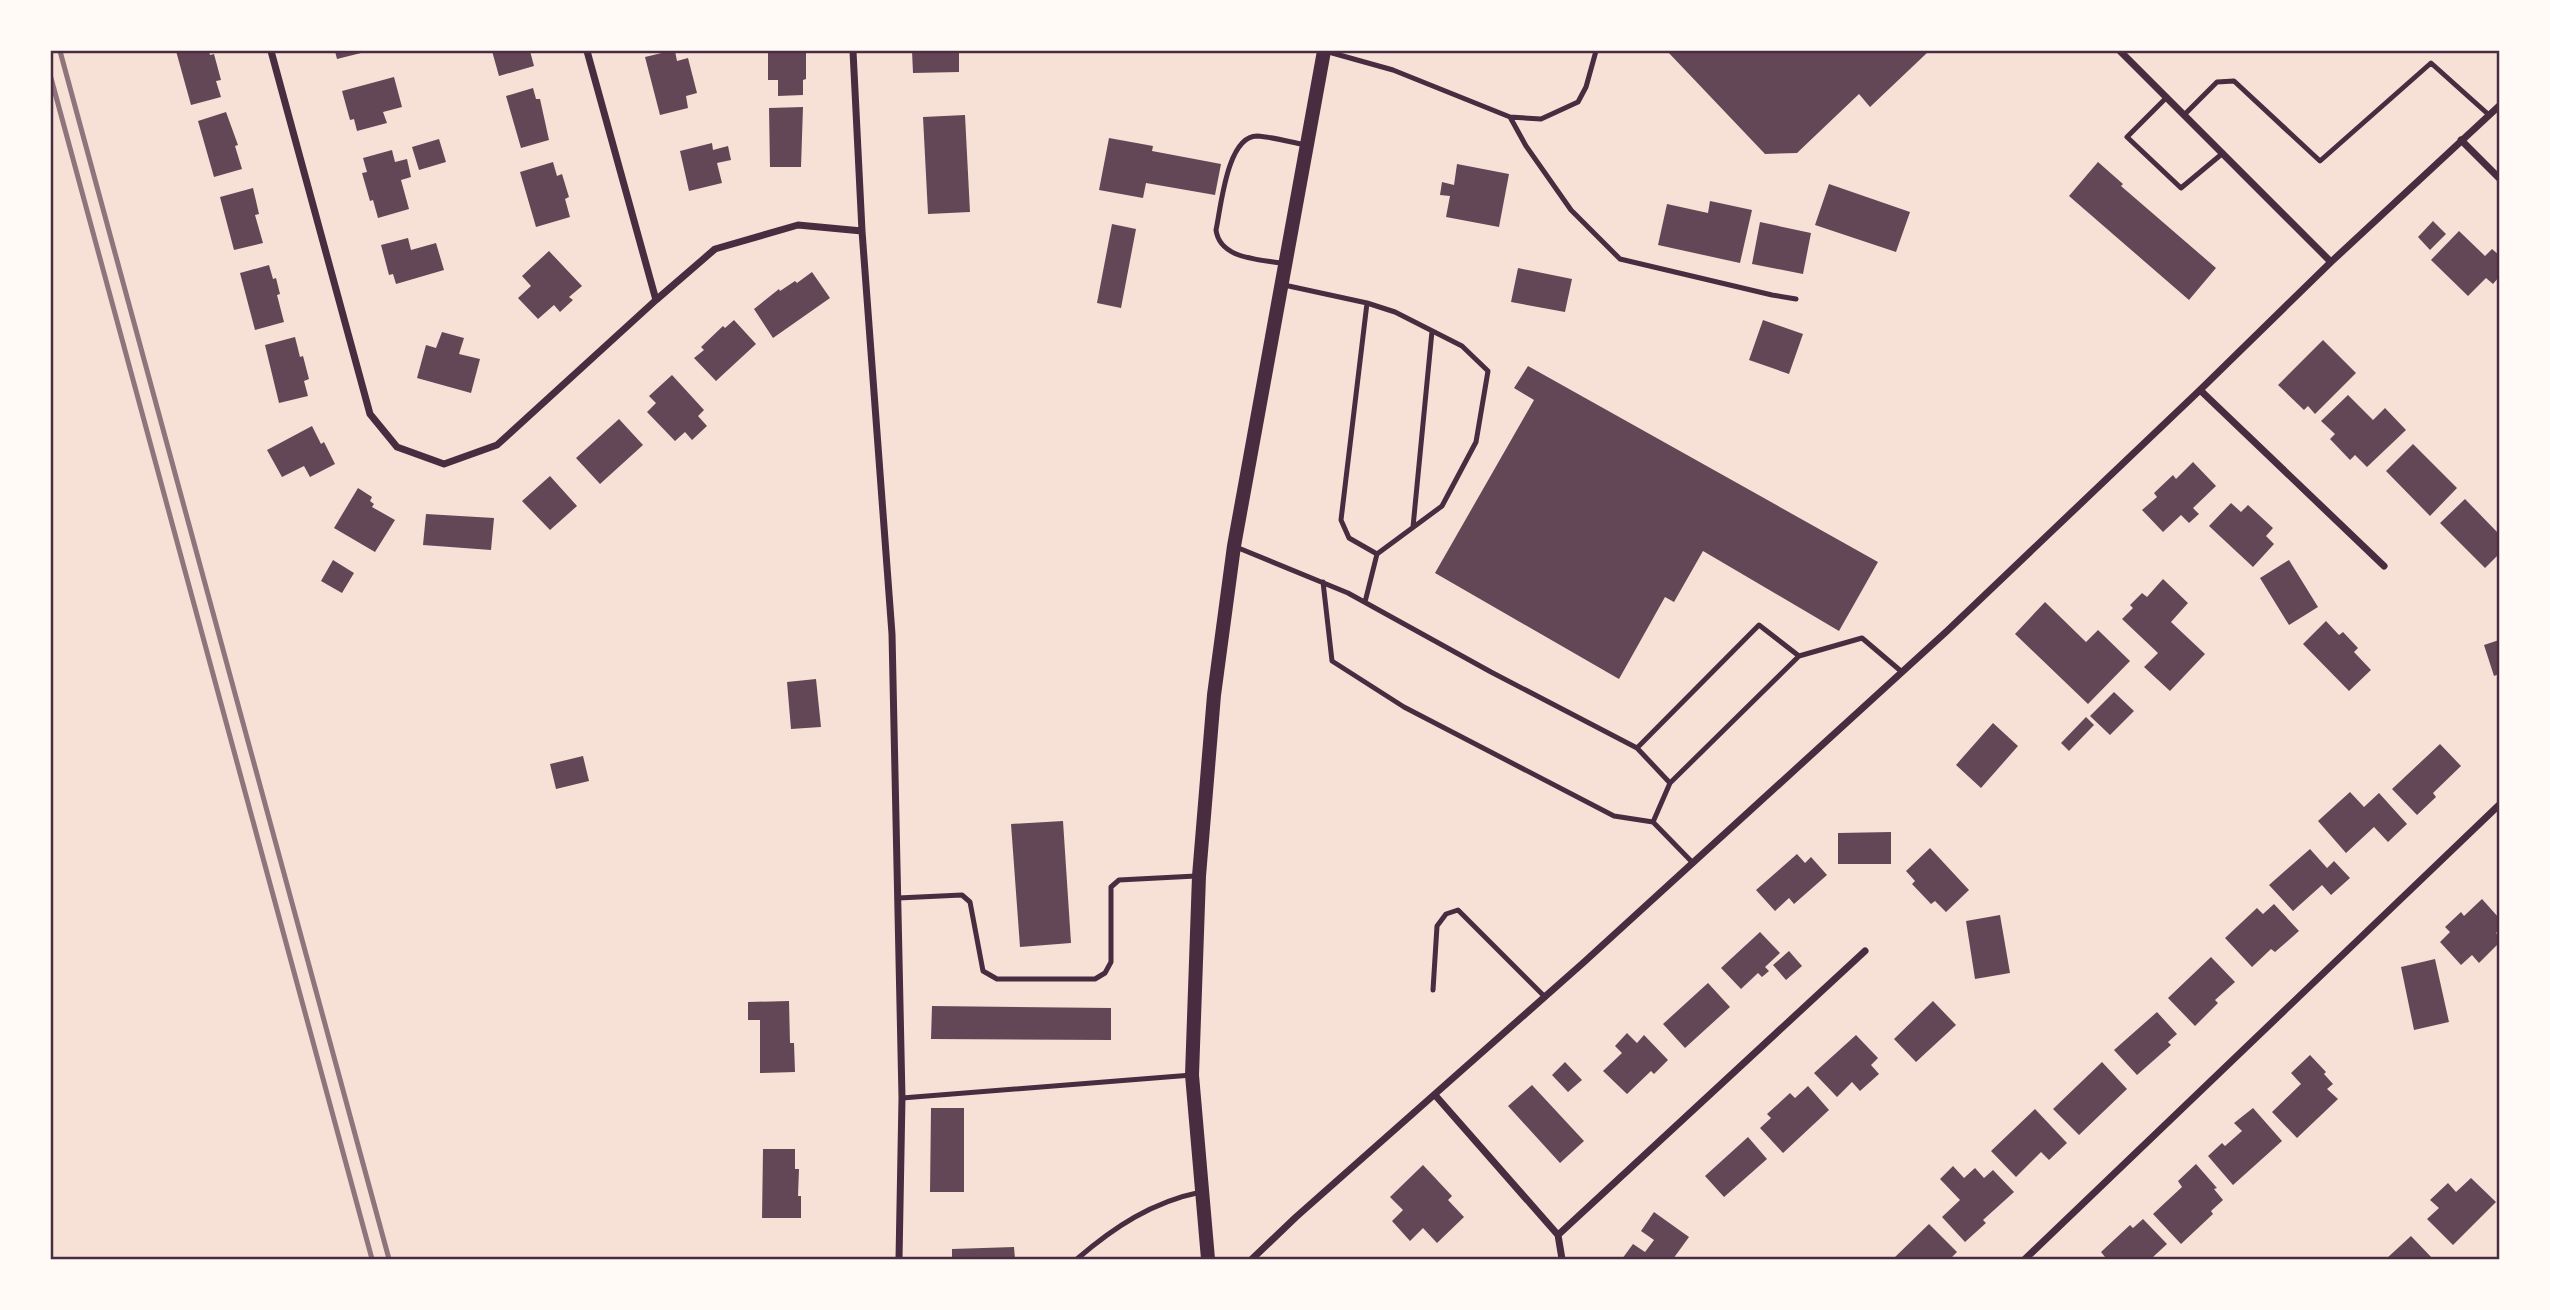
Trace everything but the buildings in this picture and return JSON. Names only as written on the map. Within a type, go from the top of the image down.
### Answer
[{"type":"main road","points":[[1208,1259],[1192,1074],[1199,876],[1214,695],[1234,546],[1324,51]]},
{"type":"street","points":[[271,51],[370,414],[397,447],[444,464],[497,445],[715,249],[798,225],[862,231]]},
{"type":"street","points":[[587,51],[656,300]]},
{"type":"street","points":[[853,51],[862,231],[892,634],[902,1098],[900,1259]]},
{"type":"street","points":[[2120,51],[2331,262]]},
{"type":"street","points":[[1252,1259],[1902,672],[2331,262],[2499,106]]},
{"type":"street","points":[[2461,140],[2499,178]]},
{"type":"street","points":[[2200,390],[2384,566]]},
{"type":"street","points":[[2025,1259],[2499,806]]},
{"type":"street","points":[[1558,1235],[1865,951]]},
{"type":"street","points":[[1435,1095],[1558,1235],[1562,1259]]},
{"type":"lane","points":[[1324,51],[1393,70],[1510,117],[1541,120],[1578,102],[1586,87],[1596,51]]},
{"type":"lane","points":[[2185,114],[2217,82],[2234,80],[2320,161],[2431,63],[2489,115]]},
{"type":"lane","points":[[2167,97],[2127,137],[2181,188],[2223,153]]},
{"type":"lane","points":[[1510,117],[1526,146],[1570,210],[1620,259],[1797,299]]},
{"type":"lane","points":[[1285,264],[1233,254],[1217,238],[1216,230],[1231,158],[1239,145],[1255,136],[1306,145]]},
{"type":"lane","points":[[1281,285],[1367,303],[1395,312],[1462,346],[1488,371],[1476,442],[1442,506],[1377,554],[1365,602]]},
{"type":"lane","points":[[1367,303],[1341,520],[1349,538],[1377,554]]},
{"type":"lane","points":[[1413,527],[1432,331]]},
{"type":"lane","points":[[1234,546],[1365,602],[1490,673],[1637,748],[1670,783]]},
{"type":"lane","points":[[1323,582],[1332,662],[1404,707],[1614,816],[1653,821],[1693,863]]},
{"type":"lane","points":[[1637,748],[1759,625],[1799,656]]},
{"type":"lane","points":[[1653,821],[1670,783],[1799,656],[1862,638],[1902,672]]},
{"type":"lane","points":[[898,898],[962,895],[970,902],[983,971],[997,979],[1095,979],[1105,973],[1111,962],[1111,887],[1119,880],[1199,876]]},
{"type":"lane","points":[[1433,990],[1437,926],[1446,914],[1458,910],[1545,997]]},
{"type":"lane","points":[[902,1098],[1192,1074]]},
{"type":"lane","points":[[1077,1259],[1102,1238],[1139,1214],[1181,1196],[1201,1192]]},
{"type":"railway","points":[[60,51],[389,1259]]},
{"type":"railway","points":[[51,78],[372,1259]]}]
